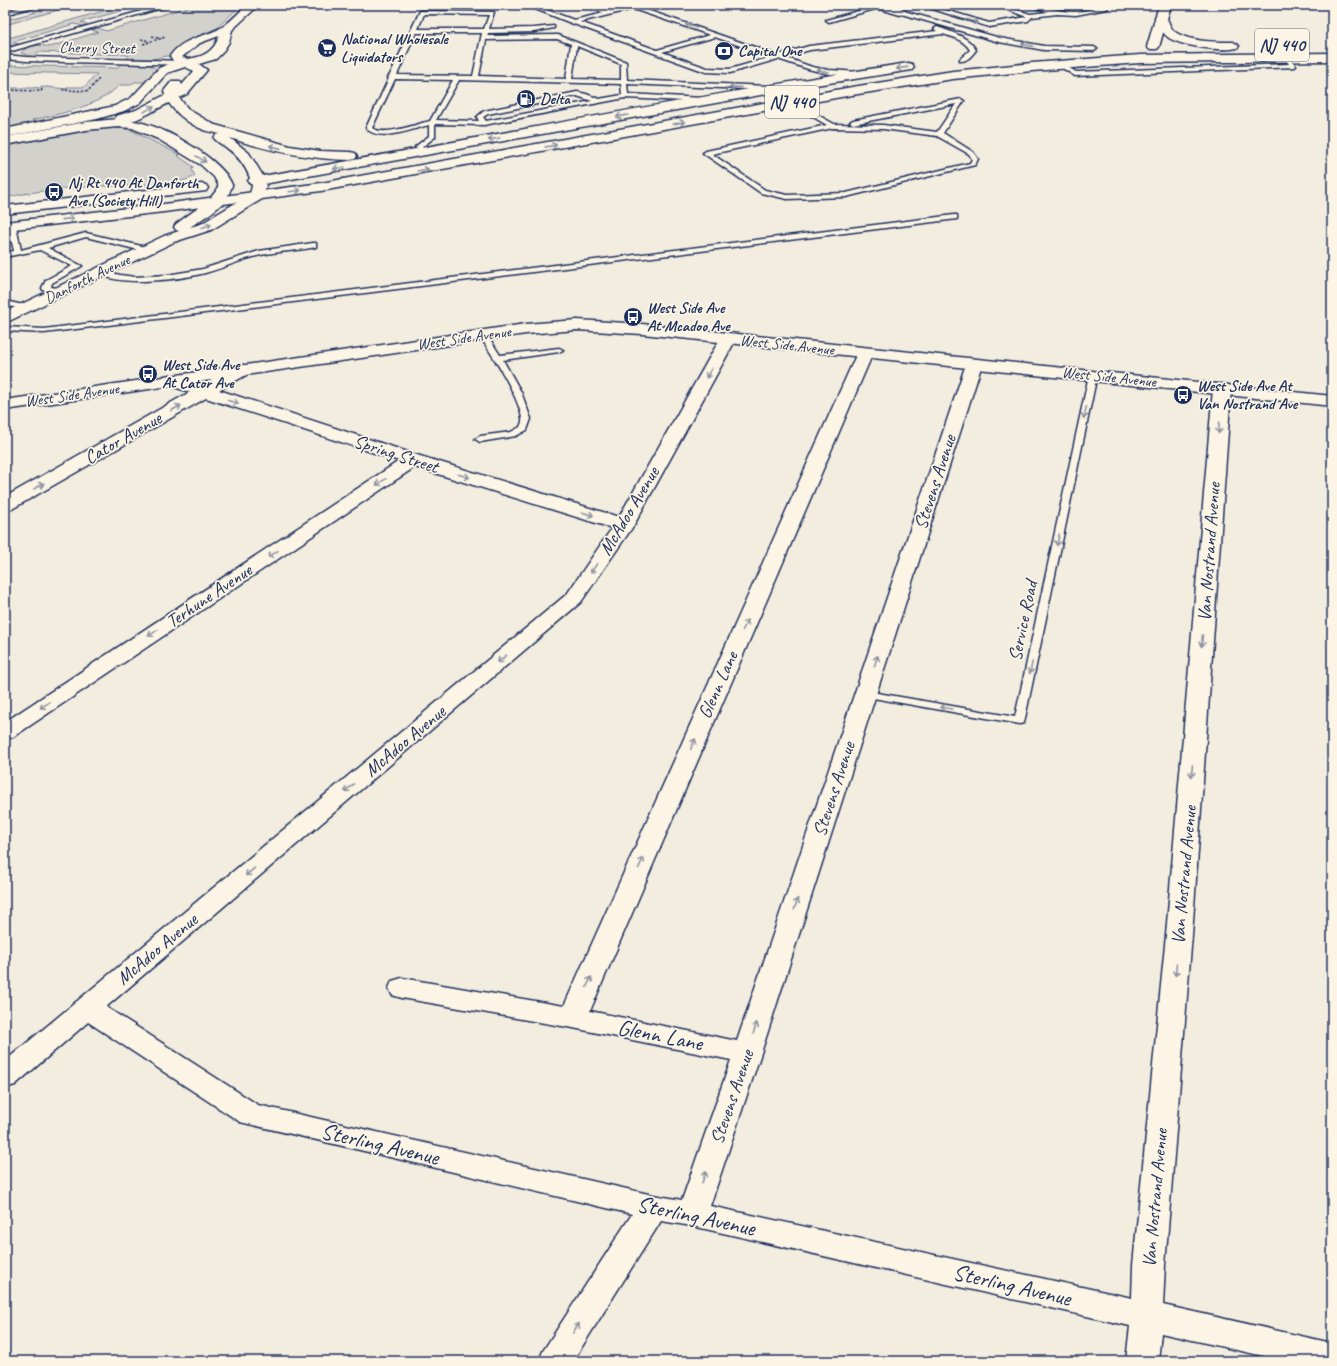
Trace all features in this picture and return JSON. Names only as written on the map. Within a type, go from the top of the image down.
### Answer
[{"type":"main road","points":[[5,141],[122,119],[141,113],[183,91],[201,70],[178,59],[176,56],[186,47],[210,35],[227,29],[253,5]]},
{"type":"main road","points":[[881,5],[900,12]]},
{"type":"main road","points":[[902,83],[981,66],[1125,55],[1143,52],[1153,47],[1161,17],[1166,5]]},
{"type":"main road","points":[[1161,17],[1169,32],[1182,39],[1204,44],[1232,46]]},
{"type":"main road","points":[[5,133],[81,119],[123,108],[137,100],[166,69],[212,56],[225,40],[227,29]]},
{"type":"main road","points":[[186,47],[207,44],[218,45],[220,48]]},
{"type":"main road","name":"NJ 440","points":[[1140,47],[1248,46]]},
{"type":"main road","points":[[1010,55],[1107,48]]},
{"type":"main road","points":[[949,61],[982,58]]},
{"type":"main road","name":"NJ 440","points":[[9,226],[215,202],[382,177],[791,102],[902,83],[979,72],[1059,64],[1167,58],[1332,58]]},
{"type":"main road","points":[[188,63],[188,72],[170,91],[172,96],[180,110],[208,127],[215,134],[235,146],[244,154],[252,165],[241,183]]},
{"type":"main road","name":"NJ 440","points":[[5,210],[241,183],[425,152],[774,89],[922,65]]},
{"type":"main road","points":[[157,78],[181,78]]},
{"type":"main road","points":[[85,126],[133,124],[142,127],[202,159],[220,176],[241,183],[259,186],[257,196]]},
{"type":"main road","points":[[208,127],[271,147],[305,153],[347,156],[425,152]]},
{"type":"main road","name":"Danforth Avenue","points":[[170,239],[182,226],[215,202],[223,193],[241,183]]},
{"type":"main road","name":"Danforth Avenue","points":[[5,318],[170,239],[206,227],[257,196]]},
{"type":"main road","points":[[5,206],[56,204]]},
{"type":"main road","name":"West Side Avenue","points":[[5,405],[483,335],[577,325],[635,328],[728,339],[1332,400]]},
{"type":"main road","name":"McAdoo Avenue","points":[[5,1077],[574,598],[624,525],[728,339]]},
{"type":"main road","name":"Glenn Lane","points":[[573,1018],[864,353]]},
{"type":"main road","name":"Stevens Avenue","points":[[692,1214],[747,1053],[974,364]]},
{"type":"main road","name":"Cator Avenue","points":[[5,505],[242,370]]},
{"type":"main road","name":"Spring Street","points":[[170,380],[413,460],[624,525]]},
{"type":"main road","name":"Van Nostrand Avenue","points":[[1142,1361],[1149,1265],[1179,935],[1222,389]]},
{"type":"main road","name":"Terhune Avenue","points":[[5,732],[413,460]]},
{"type":"main road","name":"Glenn Lane","points":[[402,988],[573,1018],[747,1053]]},
{"type":"main road","name":"Sterling Avenue","points":[[87,1008],[250,1114],[654,1207],[692,1214],[1332,1357]]},
{"type":"main road","points":[[555,1361],[654,1207]]},
{"type":"lane","points":[[5,13],[36,5]]},
{"type":"lane","points":[[5,51],[169,5]]},
{"type":"lane","points":[[528,5],[706,70],[719,72],[730,71],[808,48],[943,32]]},
{"type":"lane","points":[[588,5],[610,13]]},
{"type":"lane","points":[[564,24],[610,13],[631,6],[640,5]]},
{"type":"lane","points":[[829,20],[881,5]]},
{"type":"lane","points":[[923,5],[990,25],[1028,19],[1030,16]]},
{"type":"lane","points":[[998,5],[1030,16],[1057,12]]},
{"type":"lane","points":[[1031,5],[1057,12],[1072,14],[1094,11],[1105,8],[1106,5]]},
{"type":"lane","points":[[631,6],[819,70],[862,74]]},
{"type":"lane","points":[[476,78],[483,38],[492,13],[422,12],[369,128],[379,133],[397,132],[432,122],[484,122],[625,96],[708,101]]},
{"type":"lane","points":[[900,12],[943,32],[960,38],[971,46],[973,50],[962,60]]},
{"type":"lane","points":[[900,12],[999,40],[1044,48],[1094,49]]},
{"type":"lane","points":[[414,30],[534,30],[552,27]]},
{"type":"lane","points":[[656,52],[717,35]]},
{"type":"lane","points":[[483,38],[558,37],[624,63],[625,96]]},
{"type":"lane","points":[[569,81],[574,44]]},
{"type":"lane","name":"Cherry Street","points":[[5,57],[111,62],[188,63]]},
{"type":"lane","points":[[392,77],[624,82],[774,89]]},
{"type":"lane","points":[[425,152],[418,147],[432,137],[432,122],[457,78]]},
{"type":"lane","points":[[484,122],[480,117],[486,112],[562,96],[577,94],[599,101]]},
{"type":"lane","points":[[791,102],[833,126],[884,127],[939,134],[971,153],[976,159],[973,164],[846,195],[787,197],[763,192],[706,153],[833,126],[961,101],[939,134]]},
{"type":"lane","points":[[5,329],[44,331],[954,217]]},
{"type":"lane","points":[[9,226],[18,252]]},
{"type":"lane","points":[[5,255],[41,248],[86,235],[147,250]]},
{"type":"lane","points":[[101,272],[119,277],[135,279],[167,277],[204,271],[259,253],[314,245]]},
{"type":"lane","points":[[41,248],[78,266],[50,282],[46,288],[61,291]]},
{"type":"lane","points":[[5,303],[25,308]]},
{"type":"lane","points":[[480,439],[513,434],[524,428],[527,419],[517,392],[483,335]]},
{"type":"lane","points":[[498,358],[559,350]]},
{"type":"lane","name":"Service Road","points":[[866,694],[1020,721],[1094,375]]},
{"type":"path","points":[[69,5],[73,6]]},
{"type":"path","points":[[152,36],[161,39]]},
{"type":"path","points":[[157,36],[164,38]]},
{"type":"path","points":[[111,62],[123,50],[171,36]]},
{"type":"path","points":[[142,39],[150,42]]},
{"type":"path","points":[[64,89],[63,90],[88,90],[103,75]]},
{"type":"path","points":[[6,88],[10,87]]},
{"type":"path","points":[[6,88],[27,91],[41,91],[44,88]]},
{"type":"shaded area","points":[[61,5],[76,5],[5,25],[5,20],[36,12],[30,9],[36,8],[42,10]]},
{"type":"shaded area","points":[[124,5],[142,5],[81,22],[87,25],[83,26],[74,24],[13,42],[19,44],[5,47],[5,39]]},
{"type":"shaded area","points":[[142,5],[150,5],[154,6],[150,7]]},
{"type":"shaded area","points":[[195,5],[241,5],[217,28],[191,39],[167,56],[152,59],[126,59],[129,55],[38,52],[33,57],[21,53],[26,48],[38,45],[50,47],[98,32],[92,30],[98,28],[106,31]]},
{"type":"shaded area","points":[[121,64],[144,64],[153,66],[156,69],[145,82],[134,82],[131,85],[120,85],[106,96],[89,105],[61,114],[32,120],[38,123],[5,130],[5,86],[12,88],[46,87],[67,89],[68,87],[84,87],[97,74],[5,72],[5,65],[117,68]]},
{"type":"shaded area","points":[[115,127],[131,130],[180,155],[178,156],[194,167],[191,168],[195,176],[177,182],[164,184],[102,186],[41,191],[5,198],[5,146],[96,129]]},
{"type":"place","name":"National Wholesale Liquidators","points":[[327,48]]},
{"type":"place","name":"Capital One","points":[[724,51]]},
{"type":"place","name":"Delta","points":[[526,99]]},
{"type":"place","name":"Nj Rt 440 At Danforth Ave (Society Hill)","points":[[54,192]]},
{"type":"place","name":"West Side Ave At Mcadoo Ave","points":[[633,317]]},
{"type":"place","name":"West Side Ave At Cator Ave","points":[[148,374]]},
{"type":"place","name":"West Side Ave At Van Nostrand Ave","points":[[1183,395]]}]
